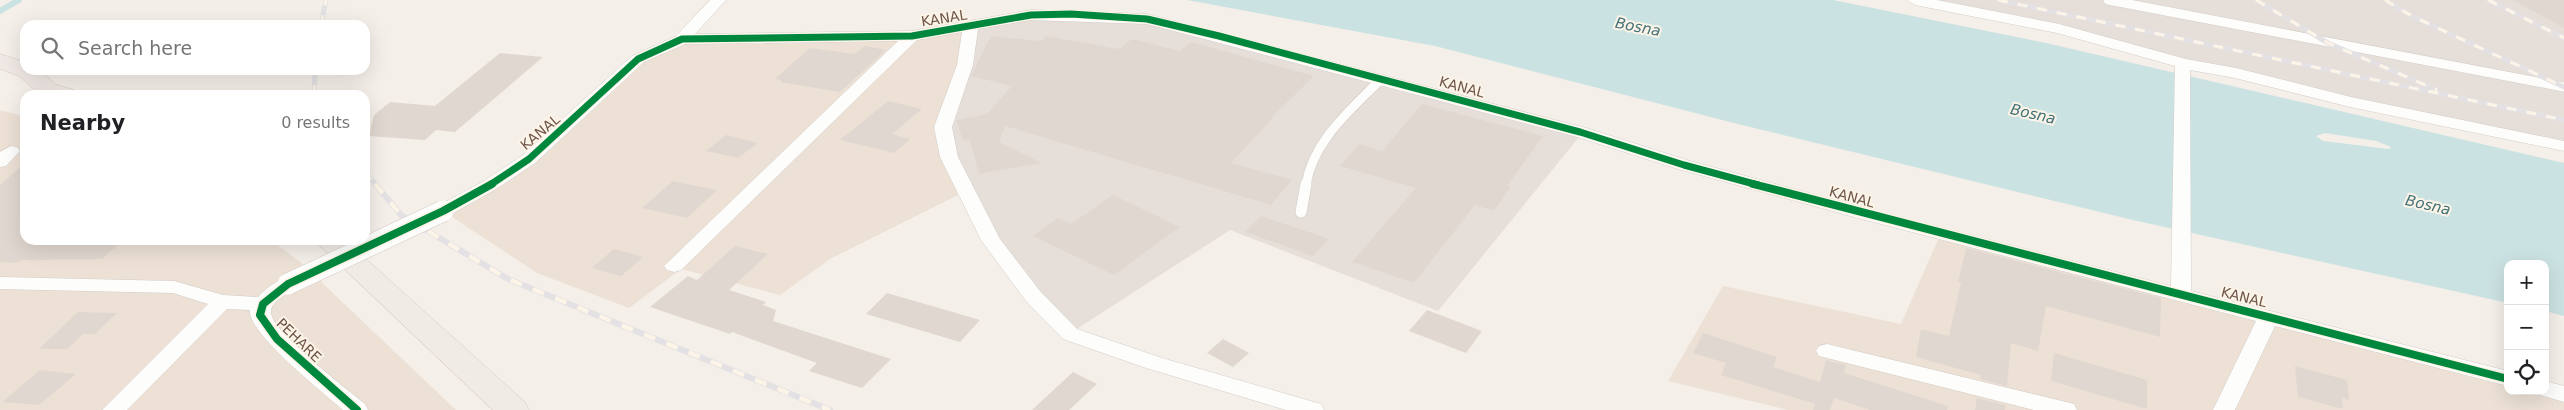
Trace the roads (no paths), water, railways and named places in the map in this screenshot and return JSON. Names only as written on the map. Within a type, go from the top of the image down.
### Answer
[{"type":"highway","points":[[0,61],[20,68]]},
{"type":"highway","points":[[0,75],[51,90]]},
{"type":"highway","points":[[33,75],[55,90]]},
{"type":"main road","points":[[333,245],[513,410]]},
{"type":"street","points":[[682,39],[718,0]]},
{"type":"street","points":[[1915,0],[2059,28],[2183,66],[2236,73],[2350,102],[2564,146]]},
{"type":"street","name":"KANAL","points":[[263,304],[288,284],[443,211],[490,185],[529,158],[586,110],[638,59],[682,39],[912,36],[972,27],[1031,15],[1071,14],[1147,19],[1219,36],[1580,132],[1684,165],[1842,208],[2504,378]]},
{"type":"street","points":[[972,27],[965,65],[942,127],[949,157],[991,240],[1033,296],[1070,334],[1154,363],[1313,410]]},
{"type":"street","points":[[674,266],[912,36]]},
{"type":"street","points":[[2181,294],[2183,66]]},
{"type":"street","points":[[0,283],[174,287],[222,302],[263,304]]},
{"type":"street","points":[[113,410],[222,302]]},
{"type":"street","name":"PEHARE","points":[[263,304],[260,315],[276,339],[357,410]]},
{"type":"street","points":[[2224,410],[2269,317]]},
{"type":"street","points":[[1827,351],[2066,410]]},
{"type":"street","points":[[2549,390],[2564,394]]},
{"type":"lane","points":[[2108,0],[2564,87]]},
{"type":"lane","points":[[1301,212],[1308,170],[1326,138],[1381,79]]},
{"type":"water","name":"Bosna","points":[[1187,0],[1833,0],[2046,43],[2564,163],[2564,316],[2549,312],[2549,260],[2504,260],[2504,302],[2133,220],[1734,123],[1435,46]],"holes":[[[2325,133],[2376,141],[2391,147],[2389,149],[2323,141],[2316,136]]]},
{"type":"waterway","points":[[0,11],[19,0]]},
{"type":"railway","points":[[322,20],[326,0]]},
{"type":"railway","points":[[1998,0],[2564,120]]},
{"type":"railway","points":[[2256,0],[2328,43],[2437,90]]},
{"type":"railway","points":[[2385,0],[2412,16],[2564,87]]},
{"type":"railway","points":[[2488,0],[2564,38]]},
{"type":"railway","points":[[314,90],[315,75]]},
{"type":"railway","points":[[370,178],[376,185]]},
{"type":"railway","points":[[375,184],[401,215],[508,279],[830,410]]}]
